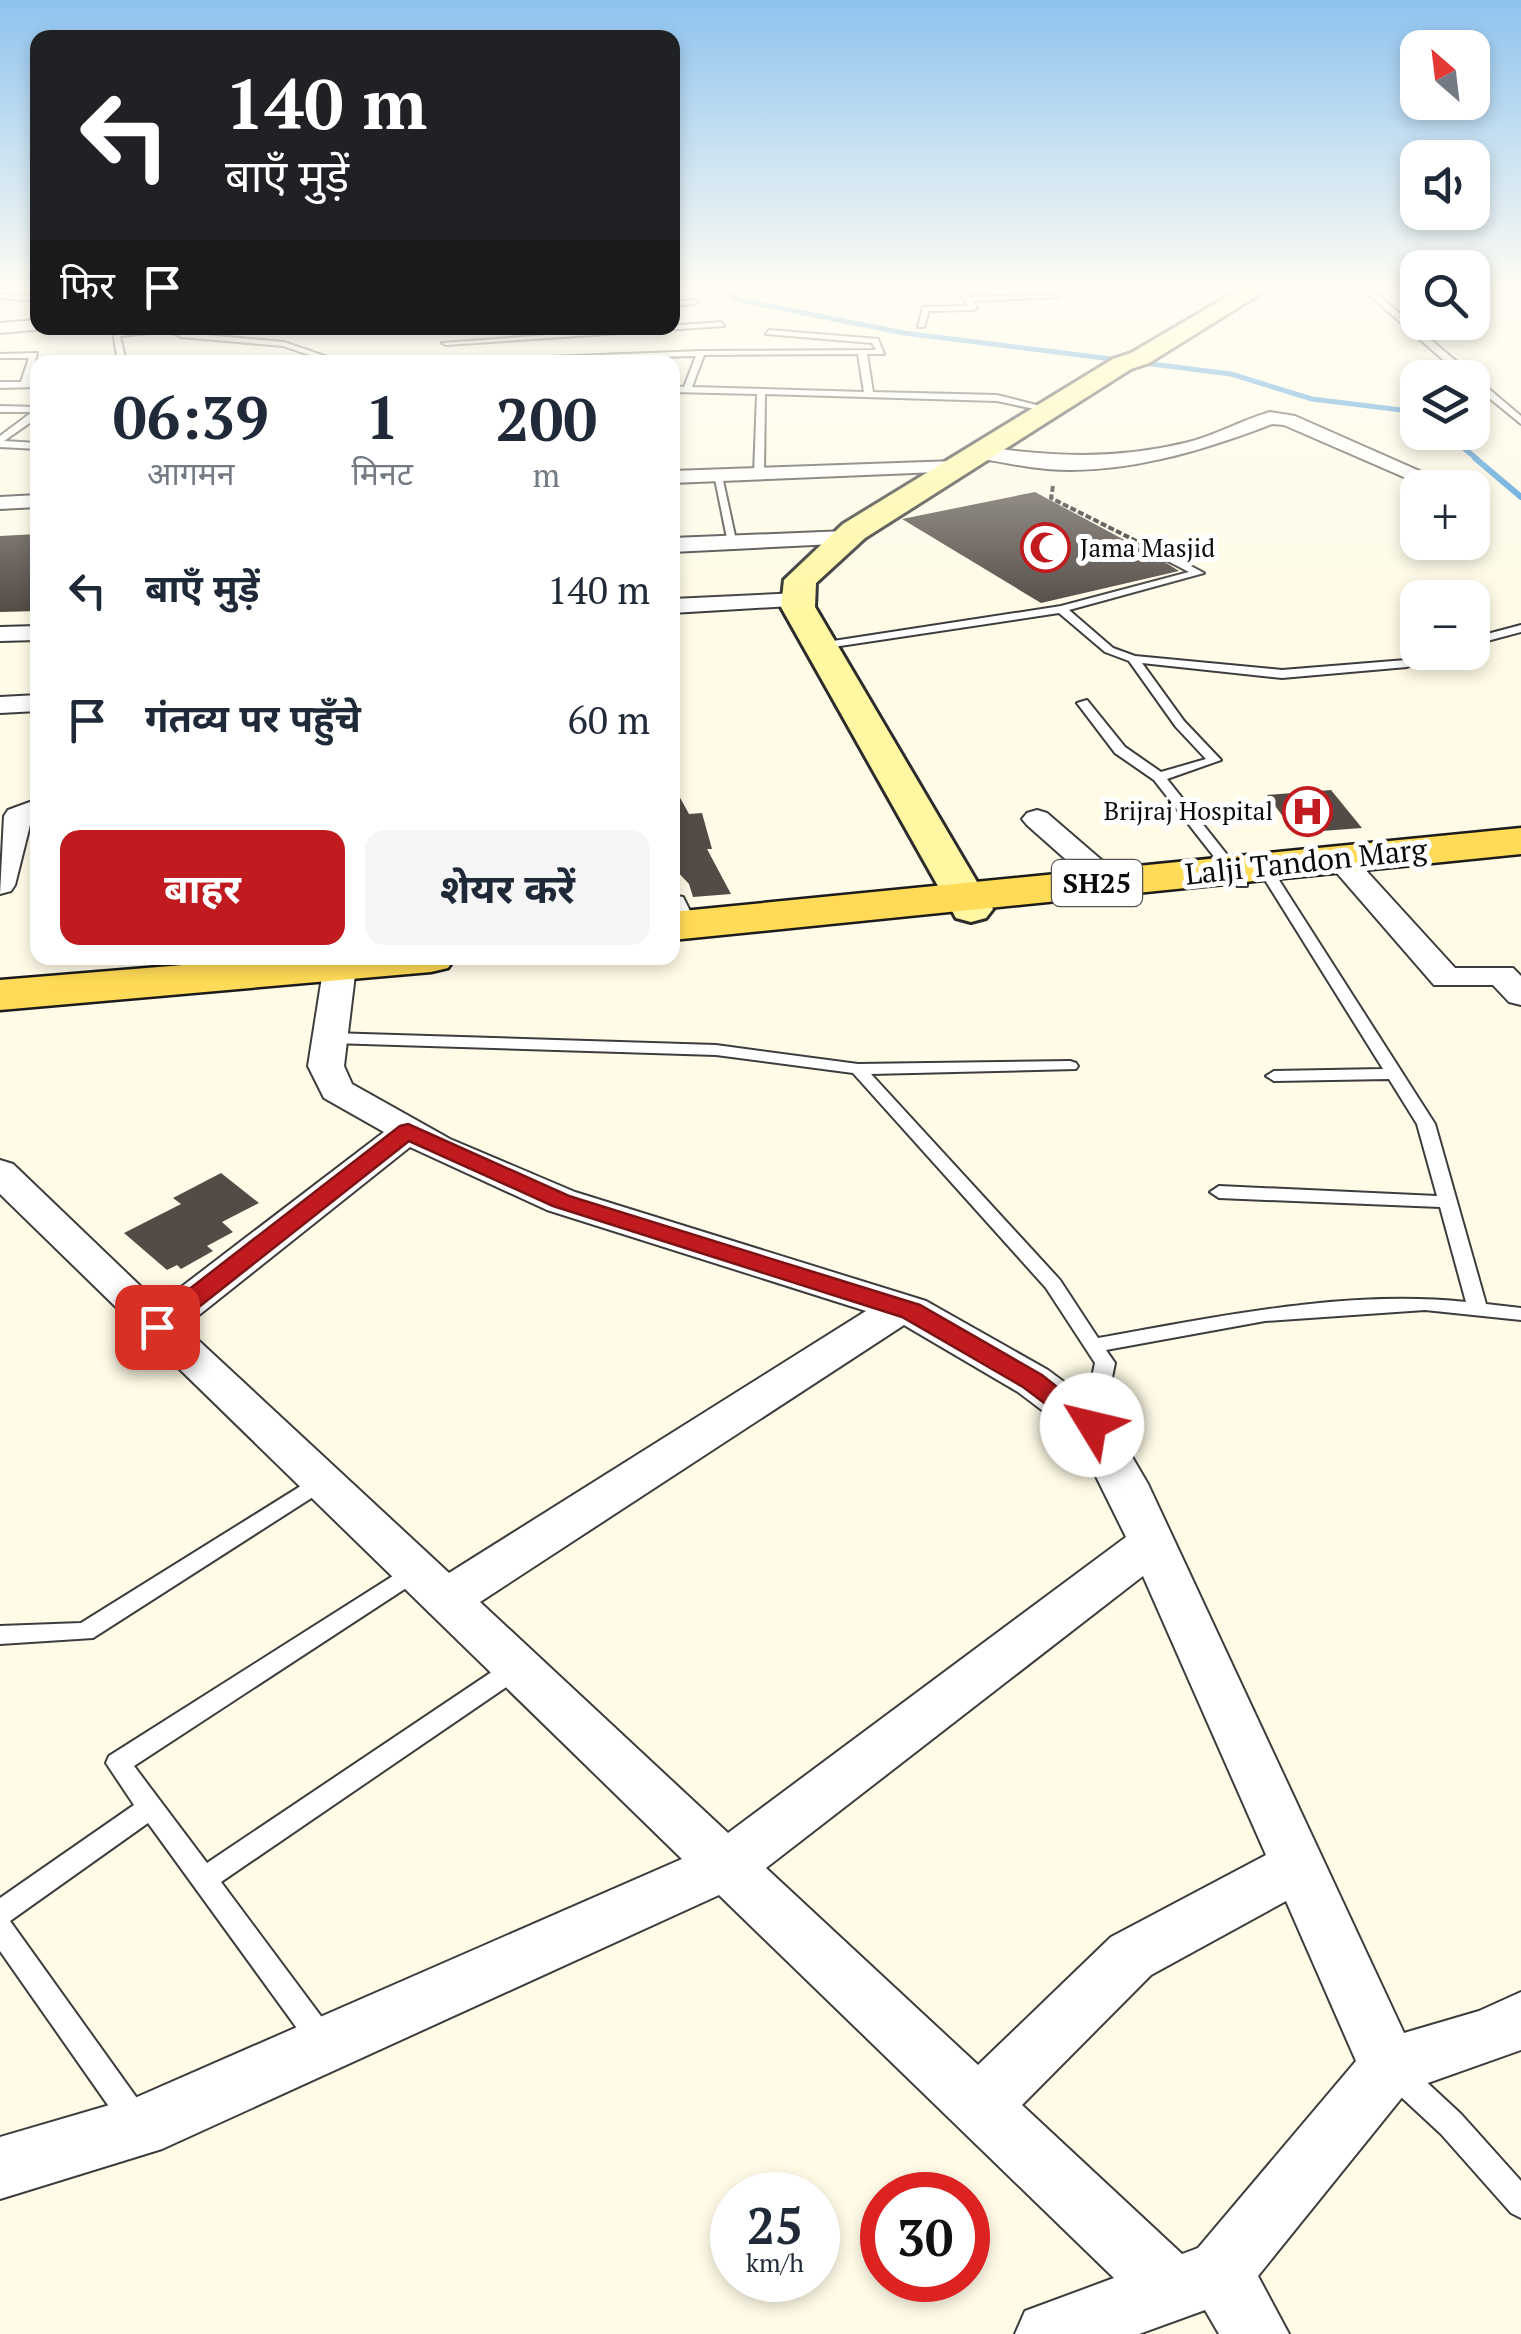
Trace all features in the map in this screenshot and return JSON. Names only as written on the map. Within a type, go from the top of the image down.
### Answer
[{"type":"main road","name":"Lalji Tandon Marg","points":[[680,923],[968,903],[1248,877],[1521,841]]},
{"type":"main road","name":"Lalji Tandon Marg","points":[[968,903],[1109,882],[1352,872],[1521,856]]},
{"type":"main road","points":[[0,984],[261,965]]},
{"type":"main road","points":[[0,995],[283,965]]},
{"type":"street","points":[[968,903],[798,607],[800,580],[846,538],[1074,394]]},
{"type":"street","points":[[680,477],[966,460],[1099,461],[1193,447],[1270,418],[1288,420],[1406,470]]},
{"type":"street","points":[[3,508],[30,503]]},
{"type":"street","points":[[680,545],[846,538]]},
{"type":"street","points":[[680,606],[799,600]]},
{"type":"street","points":[[0,634],[30,633]]},
{"type":"street","points":[[0,705],[30,703]]},
{"type":"street","points":[[0,886],[18,816],[30,811]]},
{"type":"street","points":[[1037,819],[1109,882]]},
{"type":"street","points":[[1352,872],[1446,978],[1501,975],[1521,995]]},
{"type":"street","points":[[330,965],[331,1038],[326,1066],[337,1090],[437,1147],[561,1201],[900,1308],[1032,1381],[1092,1425],[1152,1543],[1389,2067]]},
{"type":"street","points":[[157,1327],[408,1131]]},
{"type":"street","points":[[8,1193],[157,1327],[979,2106],[1256,2334]]},
{"type":"street","points":[[430,1586],[900,1308]]},
{"type":"street","points":[[0,2168],[140,2127],[726,1866],[1152,1543]]},
{"type":"street","points":[[979,2106],[1131,1956],[1298,1866]]},
{"type":"street","points":[[1048,2334],[1196,2281],[1389,2067],[1489,2036],[1521,2020]]},
{"type":"lane","points":[[759,474],[760,394]]},
{"type":"lane","points":[[869,394],[997,398],[1048,409]]},
{"type":"lane","points":[[1491,394],[1521,420]]},
{"type":"lane","points":[[0,409],[30,411]]},
{"type":"lane","points":[[0,442],[30,418]]},
{"type":"lane","points":[[0,442],[30,445]]},
{"type":"lane","points":[[717,476],[733,543]]},
{"type":"lane","points":[[820,646],[1061,609],[1200,573],[1168,558]]},
{"type":"lane","points":[[1061,609],[1110,650],[1133,660],[1282,674],[1400,665]]},
{"type":"lane","points":[[1490,637],[1521,628]]},
{"type":"lane","points":[[1133,660],[1180,724],[1216,760],[1160,777]]},
{"type":"lane","points":[[1083,703],[1120,750],[1160,777],[1248,877],[1394,1074],[1426,1124],[1478,1310]]},
{"type":"lane","points":[[331,1038],[716,1050],[858,1069],[1070,1066]]},
{"type":"lane","points":[[858,1069],[1052,1284],[1106,1363],[1092,1425]]},
{"type":"lane","points":[[1274,1076],[1394,1074]]},
{"type":"lane","points":[[1218,1192],[1448,1202]]},
{"type":"lane","points":[[1094,1346],[1266,1315],[1425,1304],[1521,1314]]},
{"type":"lane","points":[[0,1635],[85,1632],[320,1482]]},
{"type":"lane","points":[[325,2044],[118,1764],[430,1586]]},
{"type":"lane","points":[[204,1878],[516,1668]]},
{"type":"lane","points":[[0,1914],[151,1807]]},
{"type":"lane","points":[[0,1929],[140,2127]]},
{"type":"lane","points":[[1389,2067],[1452,2124],[1521,2203]]},
{"type":"path","points":[[1054,476],[1051,498],[1168,558]]},
{"type":"building","name":"Jama Masjid","points":[[1035,492],[1179,571],[1041,603],[902,519]]},
{"type":"building","points":[[30,534],[30,611],[0,612],[0,536]]},
{"type":"building","points":[[1331,790],[1362,828],[1295,833],[1267,795]]},
{"type":"building","points":[[680,798],[689,814],[702,813],[712,849],[707,849],[731,894],[693,897],[689,884],[680,874]]},
{"type":"building","points":[[221,1173],[259,1203],[222,1222],[233,1232],[207,1246],[213,1251],[181,1269],[177,1265],[167,1270],[124,1233],[181,1204],[173,1198]]},
{"type":"waterway","points":[[1296,394],[1400,410]]},
{"type":"waterway","points":[[1466,450],[1478,460]]},
{"type":"waterway","points":[[1475,458],[1521,497]]},
{"type":"place","name":"Jama Masjid","points":[[1045,548]]},
{"type":"place","name":"Brijraj Hospital","points":[[1308,811]]},
{"type":"route","points":[[157,1327],[408,1131],[561,1201],[911,1311],[1032,1381],[1092,1425]]}]
